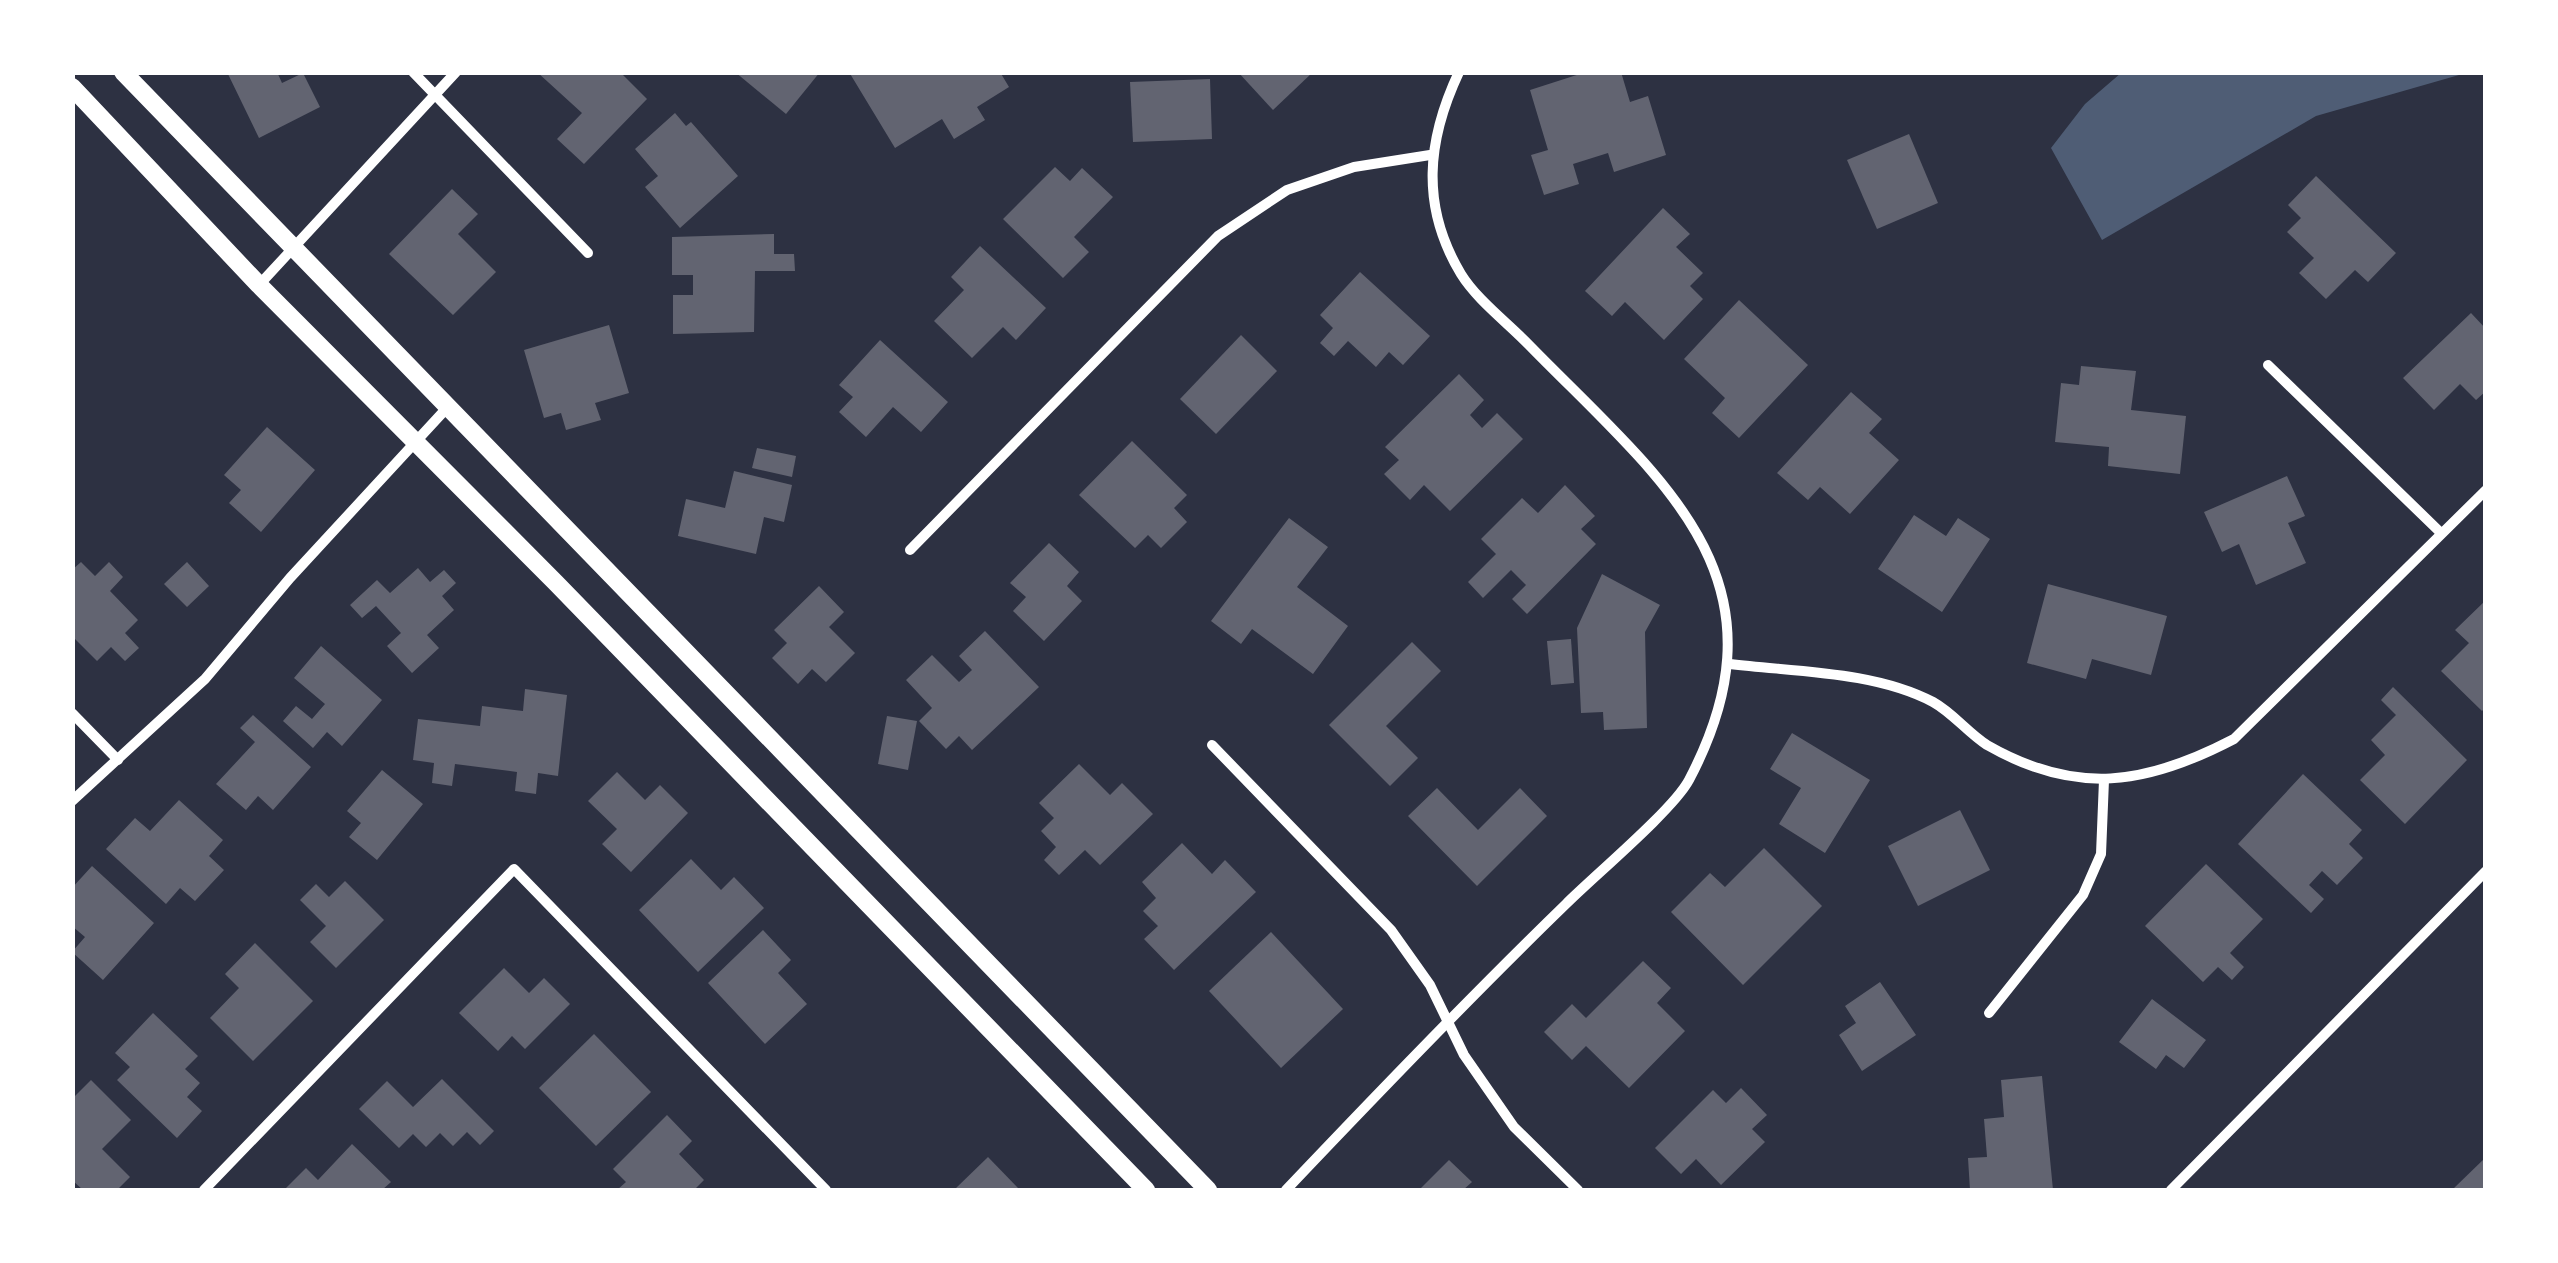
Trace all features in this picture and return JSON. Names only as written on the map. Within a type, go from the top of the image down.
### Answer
[{"type":"main road","points":[[122,72],[446,410],[586,548],[1208,1190]]},
{"type":"main road","points":[[72,87],[259,285],[1146,1190]]},
{"type":"street","points":[[413,72],[588,253]]},
{"type":"street","points":[[259,285],[456,72]]},
{"type":"street","points":[[1286,1190],[1447,1020],[1686,786],[1714,728],[1730,664],[1730,620],[1714,567],[1672,492],[1462,275],[1438,214],[1430,155],[1441,111],[1460,72]]},
{"type":"street","points":[[910,550],[1218,236],[1287,190],[1354,166],[1430,155]]},
{"type":"street","points":[[2268,365],[2441,533]]},
{"type":"street","points":[[72,801],[205,679],[446,410]]},
{"type":"street","points":[[1730,664],[1889,685],[1935,703],[1983,742],[2029,767],[2078,780],[2104,780],[2193,760],[2234,739],[2486,490]]},
{"type":"street","points":[[72,714],[118,760]]},
{"type":"street","points":[[1212,745],[1391,930],[1430,985],[1464,1055],[1514,1126],[1578,1190]]},
{"type":"street","points":[[1989,1013],[2083,895],[2101,854],[2104,780]]},
{"type":"street","points":[[204,1190],[514,869],[826,1190]]},
{"type":"street","points":[[2172,1190],[2486,871]]},
{"type":"water","points":[[2121,72],[2466,73],[2316,116],[2102,240],[2051,148],[2085,104]]},
{"type":"building","points":[[227,72],[277,72],[282,83],[303,73],[320,107],[259,138]]},
{"type":"building","points":[[537,72],[620,72],[647,99],[584,164],[557,139],[582,113]]},
{"type":"building","points":[[735,72],[820,72],[786,114]]},
{"type":"building","points":[[849,72],[1000,72],[1009,87],[977,107],[985,120],[954,139],[942,119],[895,148]]},
{"type":"building","points":[[1238,72],[1313,72],[1273,110]]},
{"type":"building","points":[[1586,72],[1621,72],[1630,102],[1648,96],[1666,155],[1614,172],[1608,153],[1573,164],[1579,184],[1544,195],[1531,155],[1548,150],[1530,90]]},
{"type":"building","points":[[1210,79],[1212,139],[1133,142],[1130,82]]},
{"type":"building","points":[[675,113],[686,126],[691,122],[738,176],[680,228],[645,187],[658,176],[635,149]]},
{"type":"building","points":[[1909,134],[1938,203],[1877,229],[1847,160]]},
{"type":"building","points":[[1055,167],[1070,181],[1082,168],[1113,197],[1074,237],[1089,252],[1063,278],[1003,219]]},
{"type":"building","points":[[2316,176],[2396,253],[2368,282],[2355,270],[2326,299],[2299,273],[2314,258],[2287,232],[2301,218],[2288,205]]},
{"type":"building","points":[[452,189],[478,214],[458,234],[496,272],[453,315],[389,254]]},
{"type":"building","points":[[1663,208],[1690,234],[1676,247],[1703,273],[1690,286],[1703,299],[1664,340],[1625,302],[1612,316],[1585,291]]},
{"type":"building","points":[[774,234],[774,254],[794,254],[795,271],[755,271],[754,332],[673,334],[673,295],[693,295],[693,275],[672,275],[672,237]]},
{"type":"building","points":[[980,246],[1046,308],[1016,340],[1003,327],[972,358],[934,321],[964,290],[951,277]]},
{"type":"building","points":[[1360,272],[1430,336],[1403,365],[1389,352],[1376,367],[1348,341],[1334,356],[1320,343],[1333,328],[1320,315]]},
{"type":"building","points":[[1739,300],[1808,365],[1739,438],[1712,413],[1725,398],[1684,359]]},
{"type":"building","points":[[2471,313],[2486,329],[2486,391],[2476,400],[2460,384],[2434,410],[2403,378]]},
{"type":"building","points":[[609,325],[629,393],[595,403],[601,420],[566,430],[561,413],[544,418],[524,350]]},
{"type":"building","points":[[1241,335],[1277,371],[1216,434],[1180,399]]},
{"type":"building","points":[[880,340],[948,402],[921,432],[893,407],[866,437],[839,412],[853,397],[839,385]]},
{"type":"building","points":[[2081,366],[2136,371],[2131,410],[2186,416],[2180,474],[2108,466],[2109,447],[2055,442],[2061,383],[2079,385]]},
{"type":"building","points":[[1459,374],[1484,400],[1470,415],[1482,428],[1497,413],[1523,439],[1450,511],[1424,485],[1410,500],[1384,474],[1399,460],[1385,447]]},
{"type":"building","points":[[1851,392],[1882,419],[1869,433],[1899,460],[1850,514],[1820,487],[1808,500],[1777,473]]},
{"type":"building","points":[[267,427],[315,470],[261,532],[229,503],[241,490],[224,475]]},
{"type":"building","points":[[1132,441],[1187,495],[1174,508],[1187,522],[1161,548],[1148,535],[1135,548],[1079,495]]},
{"type":"building","points":[[757,448],[796,456],[792,477],[752,468]]},
{"type":"building","points":[[734,471],[792,485],[784,522],[764,517],[756,554],[678,536],[686,499],[725,508]]},
{"type":"building","points":[[2287,476],[2305,516],[2288,523],[2306,563],[2256,585],[2239,544],[2222,552],[2204,512]]},
{"type":"building","points":[[1565,485],[1595,516],[1581,529],[1596,544],[1527,614],[1512,599],[1526,585],[1511,570],[1483,598],[1468,582],[1496,554],[1481,539],[1522,498],[1538,513]]},
{"type":"building","points":[[1914,515],[1946,536],[1958,518],[1990,539],[1942,612],[1878,569]]},
{"type":"building","points":[[1289,518],[1328,547],[1297,587],[1348,626],[1313,674],[1252,629],[1241,644],[1211,621]]},
{"type":"building","points":[[1049,543],[1079,572],[1067,586],[1082,601],[1044,641],[1013,611],[1026,597],[1010,583]]},
{"type":"building","points":[[81,562],[95,576],[109,562],[123,577],[110,591],[138,620],[125,633],[139,648],[125,661],[111,647],[97,661],[72,636],[72,570]]},
{"type":"building","points":[[187,562],[209,586],[187,607],[164,584]]},
{"type":"building","points":[[418,568],[430,582],[444,570],[456,583],[442,596],[454,610],[427,635],[439,648],[412,673],[387,646],[401,633],[376,606],[362,618],[350,605],[377,580],[390,593]]},
{"type":"building","points":[[1602,574],[1660,605],[1645,632],[1647,728],[1604,730],[1603,712],[1581,713],[1577,628]]},
{"type":"building","points":[[2048,584],[2167,616],[2151,675],[2092,659],[2086,679],[2027,663]]},
{"type":"building","points":[[819,586],[844,612],[829,627],[855,653],[826,682],[812,669],[798,684],[772,658],[787,643],[774,630]]},
{"type":"building","points":[[2486,600],[2486,707],[2482,711],[2441,671],[2469,643],[2455,630]]},
{"type":"building","points":[[985,631],[1039,687],[972,750],[959,736],[946,749],[919,721],[932,708],[906,680],[932,655],[959,682],[972,670],[959,656]]},
{"type":"building","points":[[1571,639],[1574,683],[1551,685],[1547,641]]},
{"type":"building","points":[[1412,642],[1441,671],[1386,726],[1418,758],[1390,786],[1329,725]]},
{"type":"building","points":[[321,646],[382,700],[342,746],[327,732],[313,748],[283,721],[296,706],[312,719],[325,704],[294,678]]},
{"type":"building","points":[[2393,687],[2467,760],[2405,824],[2360,780],[2385,755],[2371,740],[2396,715],[2381,700]]},
{"type":"building","points":[[525,689],[567,695],[558,776],[538,773],[536,794],[515,791],[517,772],[455,764],[452,786],[432,783],[434,763],[413,760],[418,719],[480,726],[482,706],[523,711]]},
{"type":"building","points":[[253,715],[311,767],[273,810],[258,796],[246,810],[216,784],[255,742],[240,728]]},
{"type":"building","points":[[887,716],[917,721],[908,770],[878,764]]},
{"type":"building","points":[[1792,733],[1870,780],[1825,853],[1779,824],[1801,788],[1770,769]]},
{"type":"building","points":[[1079,764],[1110,795],[1122,783],[1153,814],[1100,865],[1085,850],[1059,875],[1044,860],[1056,847],[1041,831],[1054,818],[1039,803]]},
{"type":"building","points":[[382,770],[423,804],[377,860],[349,837],[361,823],[347,811]]},
{"type":"building","points":[[617,772],[645,800],[660,785],[688,813],[631,872],[602,844],[617,829],[588,801]]},
{"type":"building","points":[[2303,774],[2362,830],[2349,844],[2363,858],[2337,885],[2322,871],[2309,885],[2324,899],[2311,913],[2238,844]]},
{"type":"building","points":[[1437,788],[1478,830],[1520,788],[1547,816],[1477,886],[1408,816]]},
{"type":"building","points":[[179,800],[223,840],[209,856],[224,870],[195,901],[180,888],[166,904],[106,849],[135,818],[150,831]]},
{"type":"building","points":[[1960,810],[1990,870],[1918,906],[1888,846]]},
{"type":"building","points":[[1182,843],[1212,874],[1225,860],[1256,892],[1174,970],[1144,939],[1158,926],[1143,911],[1156,898],[1142,882]]},
{"type":"building","points":[[1764,848],[1822,906],[1743,985],[1671,912],[1710,873],[1725,887]]},
{"type":"building","points":[[691,859],[721,890],[734,877],[764,908],[698,972],[639,910]]},
{"type":"building","points":[[2206,864],[2263,919],[2230,953],[2244,967],[2232,980],[2218,967],[2203,982],[2145,926]]},
{"type":"building","points":[[92,866],[154,923],[103,980],[72,952],[85,937],[72,926],[72,888]]},
{"type":"building","points":[[345,881],[384,920],[336,968],[310,942],[326,926],[300,900],[316,884],[329,897]]},
{"type":"building","points":[[763,930],[791,960],[778,973],[807,1004],[765,1044],[708,983]]},
{"type":"building","points":[[1271,932],[1343,1009],[1281,1068],[1209,991]]},
{"type":"building","points":[[255,943],[313,1001],[253,1061],[210,1018],[239,988],[225,974]]},
{"type":"building","points":[[1643,961],[1671,988],[1657,1003],[1685,1031],[1629,1088],[1586,1046],[1572,1060],[1544,1032],[1572,1004],[1586,1018]]},
{"type":"building","points":[[504,968],[529,993],[544,978],[570,1004],[525,1049],[512,1036],[498,1051],[459,1013]]},
{"type":"building","points":[[1880,982],[1916,1035],[1862,1071],[1839,1035],[1856,1023],[1845,1006]]},
{"type":"building","points":[[2152,999],[2206,1040],[2184,1068],[2166,1055],[2156,1069],[2119,1042]]},
{"type":"building","points":[[153,1013],[198,1056],[185,1069],[200,1083],[187,1097],[202,1111],[177,1138],[117,1080],[130,1067],[115,1053]]},
{"type":"building","points":[[594,1034],[651,1092],[596,1146],[539,1088]]},
{"type":"building","points":[[2042,1076],[2053,1190],[1970,1190],[1968,1158],[1987,1157],[1984,1119],[2004,1117],[2001,1080]]},
{"type":"building","points":[[442,1079],[494,1131],[480,1145],[467,1132],[453,1146],[440,1133],[426,1147],[413,1134],[399,1148],[359,1109],[387,1081],[413,1107]]},
{"type":"building","points":[[91,1080],[131,1120],[102,1149],[130,1177],[117,1190],[83,1190],[72,1180],[72,1099]]},
{"type":"building","points":[[1741,1088],[1767,1115],[1752,1129],[1765,1142],[1721,1185],[1696,1159],[1681,1174],[1655,1148],[1713,1090],[1726,1103]]},
{"type":"building","points":[[667,1115],[692,1141],[679,1154],[704,1180],[694,1190],[617,1190],[626,1182],[613,1169]]},
{"type":"building","points":[[352,1144],[391,1182],[382,1190],[284,1190],[306,1168],[318,1180]]},
{"type":"building","points":[[988,1157],[1020,1190],[954,1190]]},
{"type":"building","points":[[2486,1157],[2486,1190],[2452,1190]]},
{"type":"building","points":[[1449,1160],[1472,1182],[1463,1190],[1419,1190]]}]
